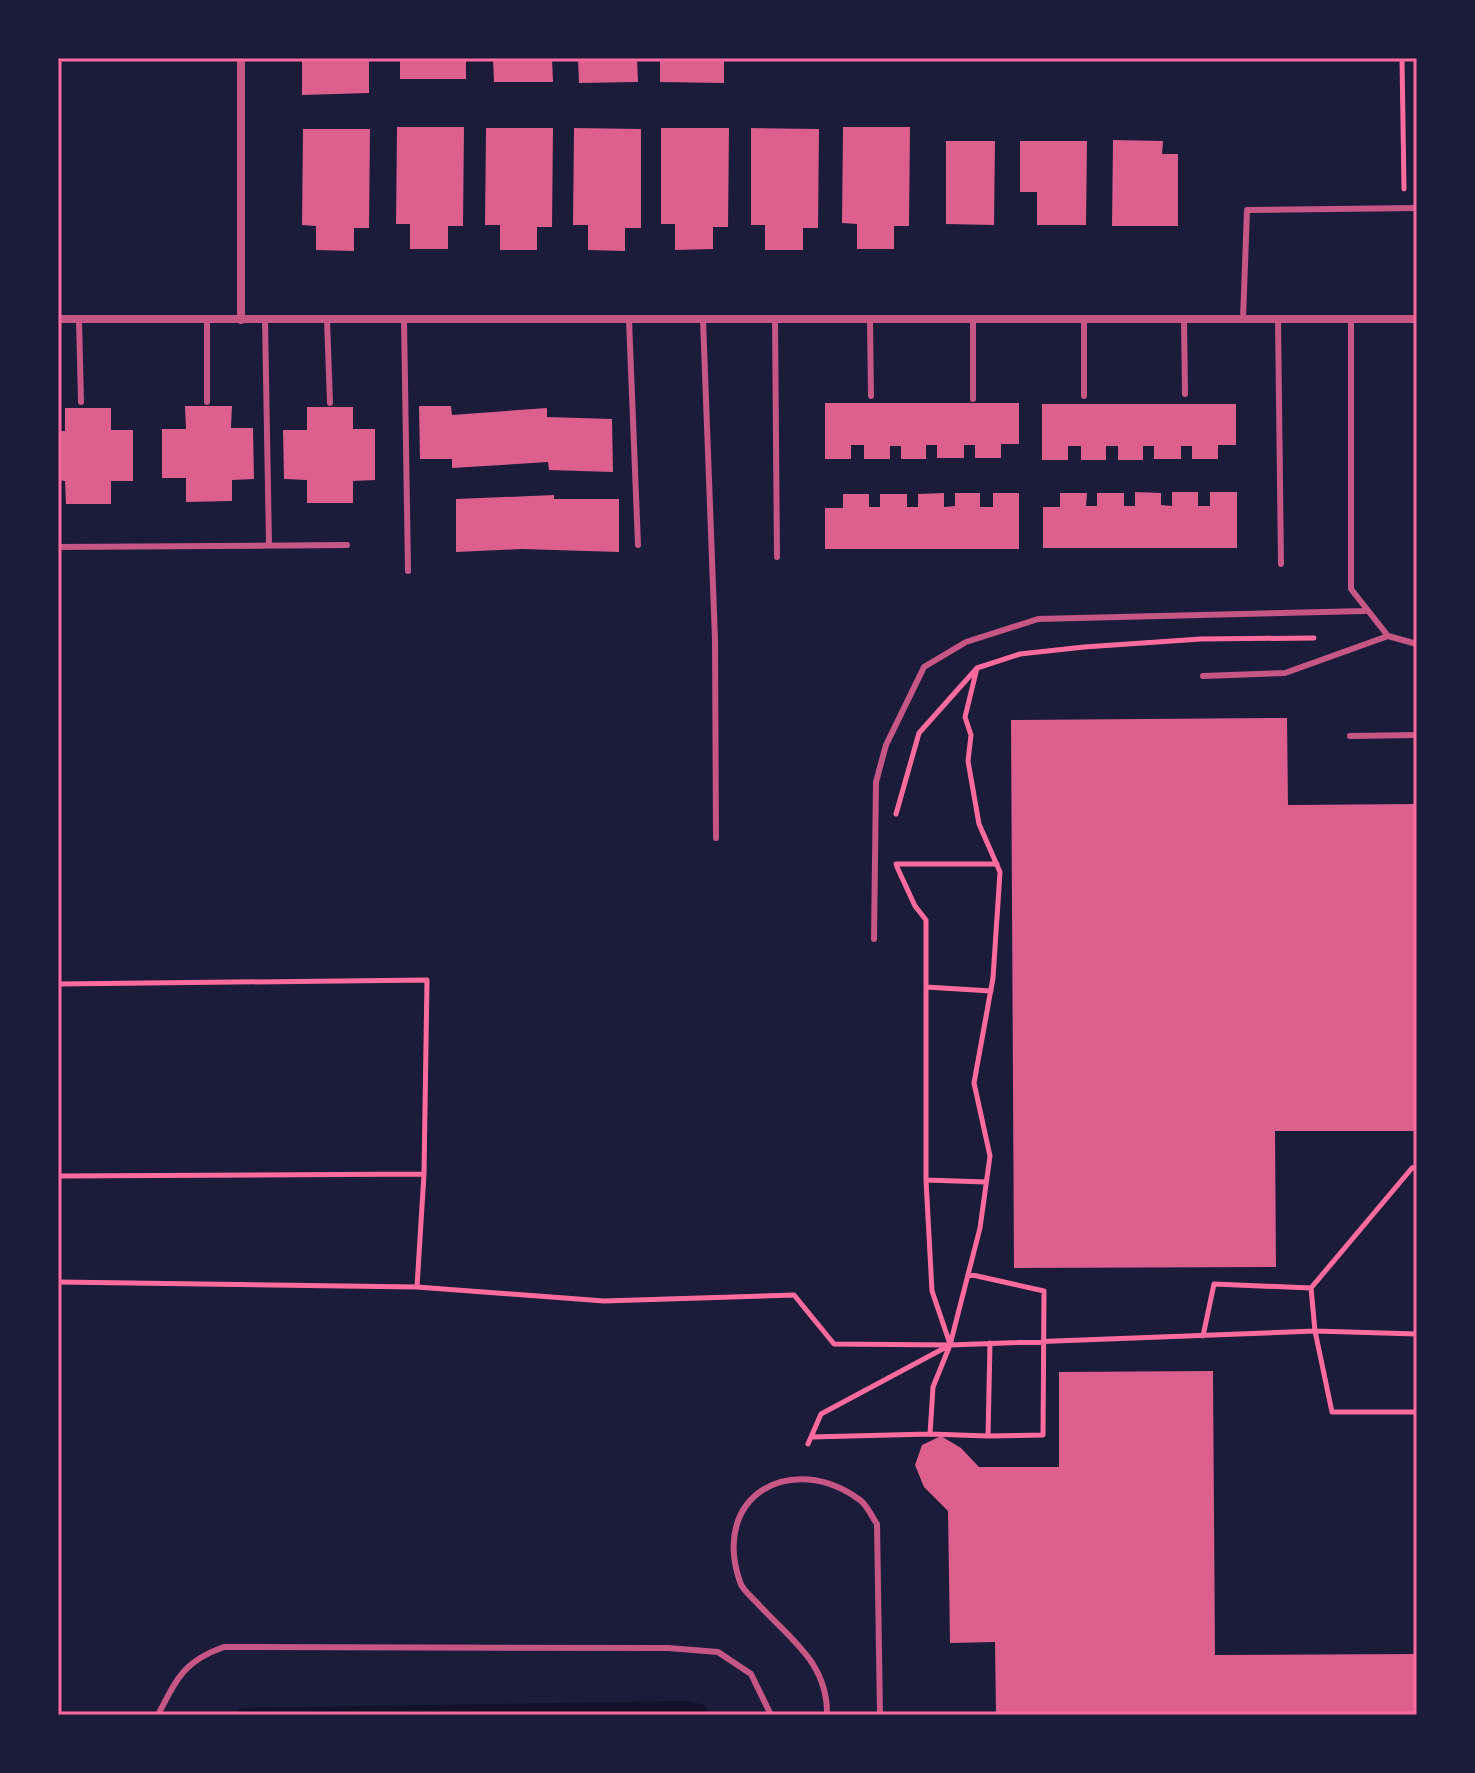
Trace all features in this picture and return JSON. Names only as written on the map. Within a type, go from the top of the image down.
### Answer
[{"type":"street","points":[[241,58],[241,320]]},
{"type":"street","points":[[58,319],[1417,319]]},
{"type":"lane","points":[[1243,319],[1247,210],[1417,208]]},
{"type":"lane","points":[[79,319],[81,402]]},
{"type":"lane","points":[[207,319],[207,402]]},
{"type":"lane","points":[[1278,319],[1281,564]]},
{"type":"lane","points":[[1351,319],[1351,589],[1365,611],[1388,636],[1417,644]]},
{"type":"lane","points":[[265,320],[269,545]]},
{"type":"lane","points":[[327,320],[330,403]]},
{"type":"lane","points":[[404,320],[408,571]]},
{"type":"lane","points":[[629,320],[638,545]]},
{"type":"lane","points":[[703,320],[715,639],[716,838]]},
{"type":"lane","points":[[775,320],[777,557]]},
{"type":"lane","points":[[870,320],[871,396]]},
{"type":"lane","points":[[973,320],[973,399]]},
{"type":"lane","points":[[1084,320],[1084,396]]},
{"type":"lane","points":[[1184,320],[1185,394]]},
{"type":"lane","points":[[58,547],[347,545]]},
{"type":"lane","points":[[874,939],[876,782],[886,745],[924,667],[966,642],[1038,619],[1365,611]]},
{"type":"lane","points":[[1203,676],[1285,673],[1388,636]]},
{"type":"lane","points":[[1350,736],[1417,735]]},
{"type":"lane","points":[[827,1715],[815,1663],[741,1586],[735,1561],[735,1527],[748,1499],[783,1480],[824,1481],[862,1501],[877,1524],[880,1715]]},
{"type":"lane","points":[[158,1715],[179,1674],[200,1655],[224,1647],[240,1647],[668,1648],[718,1652],[751,1674],[771,1715]]},
{"type":"path","points":[[1402,58],[1404,208]]},
{"type":"path","points":[[895,819],[919,733],[977,668],[1020,654],[1084,647],[1201,639],[1314,638]]},
{"type":"path","points":[[930,1434],[933,1387],[950,1345],[968,1274],[990,1156],[974,1083],[1000,919],[1000,872],[979,824],[968,761],[971,735],[965,717],[977,668]]},
{"type":"path","points":[[896,855],[897,867],[915,906],[926,920],[926,1180],[932,1291],[950,1345]]},
{"type":"path","points":[[897,867],[997,864]]},
{"type":"path","points":[[58,984],[427,980],[424,1174],[417,1287]]},
{"type":"path","points":[[926,987],[991,991]]},
{"type":"path","points":[[1417,1167],[1412,1168],[1311,1288],[1315,1331],[1332,1412],[1417,1412]]},
{"type":"path","points":[[58,1176],[424,1174]]},
{"type":"path","points":[[926,1180],[986,1182]]},
{"type":"path","points":[[811,1437],[1043,1435],[1044,1291],[968,1274]]},
{"type":"path","points":[[58,1282],[417,1287],[604,1301],[794,1295],[834,1344],[950,1345],[1315,1331],[1417,1334]]},
{"type":"path","points":[[1203,1336],[1214,1284],[1311,1288]]},
{"type":"path","points":[[988,1436],[990,1343]]},
{"type":"path","points":[[808,1444],[821,1414],[950,1345]]},
{"type":"shaded area","points":[[688,1701],[704,1705],[710,1715],[232,1715],[241,1708]]},
{"type":"building","points":[[302,58],[369,58],[369,93],[302,95]]},
{"type":"building","points":[[400,58],[466,58],[466,79],[400,79]]},
{"type":"building","points":[[493,58],[552,58],[553,82],[494,82]]},
{"type":"building","points":[[578,58],[637,58],[638,82],[579,83]]},
{"type":"building","points":[[660,58],[724,58],[724,83],[660,82]]},
{"type":"building","points":[[397,127],[464,127],[463,226],[448,226],[448,249],[410,249],[410,224],[396,224]]},
{"type":"building","points":[[843,127],[910,127],[909,226],[894,226],[894,249],[857,249],[857,224],[842,223]]},
{"type":"building","points":[[486,128],[553,128],[552,227],[537,227],[537,250],[500,250],[500,225],[485,225]]},
{"type":"building","points":[[574,128],[641,129],[641,228],[625,228],[625,251],[588,250],[588,225],[573,225]]},
{"type":"building","points":[[661,128],[729,128],[728,227],[713,227],[713,249],[675,250],[675,224],[661,224]]},
{"type":"building","points":[[751,128],[819,129],[818,228],[803,228],[803,250],[765,250],[765,225],[751,225]]},
{"type":"building","points":[[303,129],[370,129],[369,228],[354,228],[354,251],[316,250],[316,226],[302,225]]},
{"type":"building","points":[[1113,140],[1163,141],[1162,154],[1178,154],[1178,226],[1112,226]]},
{"type":"building","points":[[946,141],[995,141],[994,225],[946,224]]},
{"type":"building","points":[[1020,141],[1087,141],[1086,225],[1037,225],[1037,192],[1020,192]]},
{"type":"building","points":[[825,403],[1019,403],[1019,444],[1001,444],[1001,458],[975,458],[975,445],[964,445],[964,458],[937,458],[937,445],[926,445],[926,459],[901,459],[901,446],[890,446],[890,459],[864,459],[864,445],[851,445],[851,459],[825,459]]},
{"type":"building","points":[[1042,404],[1236,404],[1236,445],[1218,445],[1218,459],[1192,459],[1192,446],[1181,446],[1181,459],[1154,459],[1154,446],[1143,446],[1143,460],[1118,460],[1118,446],[1106,446],[1106,460],[1081,460],[1081,446],[1068,446],[1068,460],[1042,460]]},
{"type":"building","points":[[185,406],[232,406],[231,428],[253,428],[254,479],[232,480],[232,501],[186,502],[186,478],[162,478],[162,429],[186,429]]},
{"type":"building","points":[[419,406],[451,406],[452,415],[547,408],[547,417],[612,419],[613,472],[549,470],[548,462],[452,468],[452,459],[420,459]]},
{"type":"building","points":[[307,407],[353,407],[353,429],[375,429],[375,480],[353,481],[353,503],[307,503],[307,480],[284,479],[283,430],[307,430]]},
{"type":"building","points":[[65,408],[111,408],[111,430],[133,430],[133,481],[111,481],[111,504],[66,504],[65,481],[58,480],[58,431],[65,431]]},
{"type":"building","points":[[1135,492],[1161,493],[1161,505],[1172,506],[1172,492],[1198,492],[1198,506],[1210,506],[1210,492],[1237,492],[1237,548],[1043,548],[1043,507],[1060,507],[1060,493],[1087,493],[1086,506],[1097,506],[1097,493],[1124,493],[1124,506],[1135,506]]},
{"type":"building","points":[[944,493],[944,507],[955,506],[955,493],[980,493],[980,507],[993,507],[993,493],[1019,493],[1019,549],[825,549],[825,508],[843,508],[843,494],[869,494],[869,507],[880,507],[880,494],[907,494],[907,507],[918,507],[918,494]]},
{"type":"building","points":[[554,495],[554,499],[619,499],[619,552],[522,549],[456,552],[456,499]]},
{"type":"building","points":[[1287,718],[1288,805],[1417,804],[1417,1131],[1275,1131],[1276,1267],[1014,1268],[1011,720]]},
{"type":"building","points":[[1213,1371],[1215,1655],[1417,1654],[1417,1715],[996,1715],[995,1642],[950,1643],[948,1511],[924,1487],[915,1465],[922,1445],[941,1436],[961,1448],[979,1467],[1059,1467],[1059,1372]]}]
